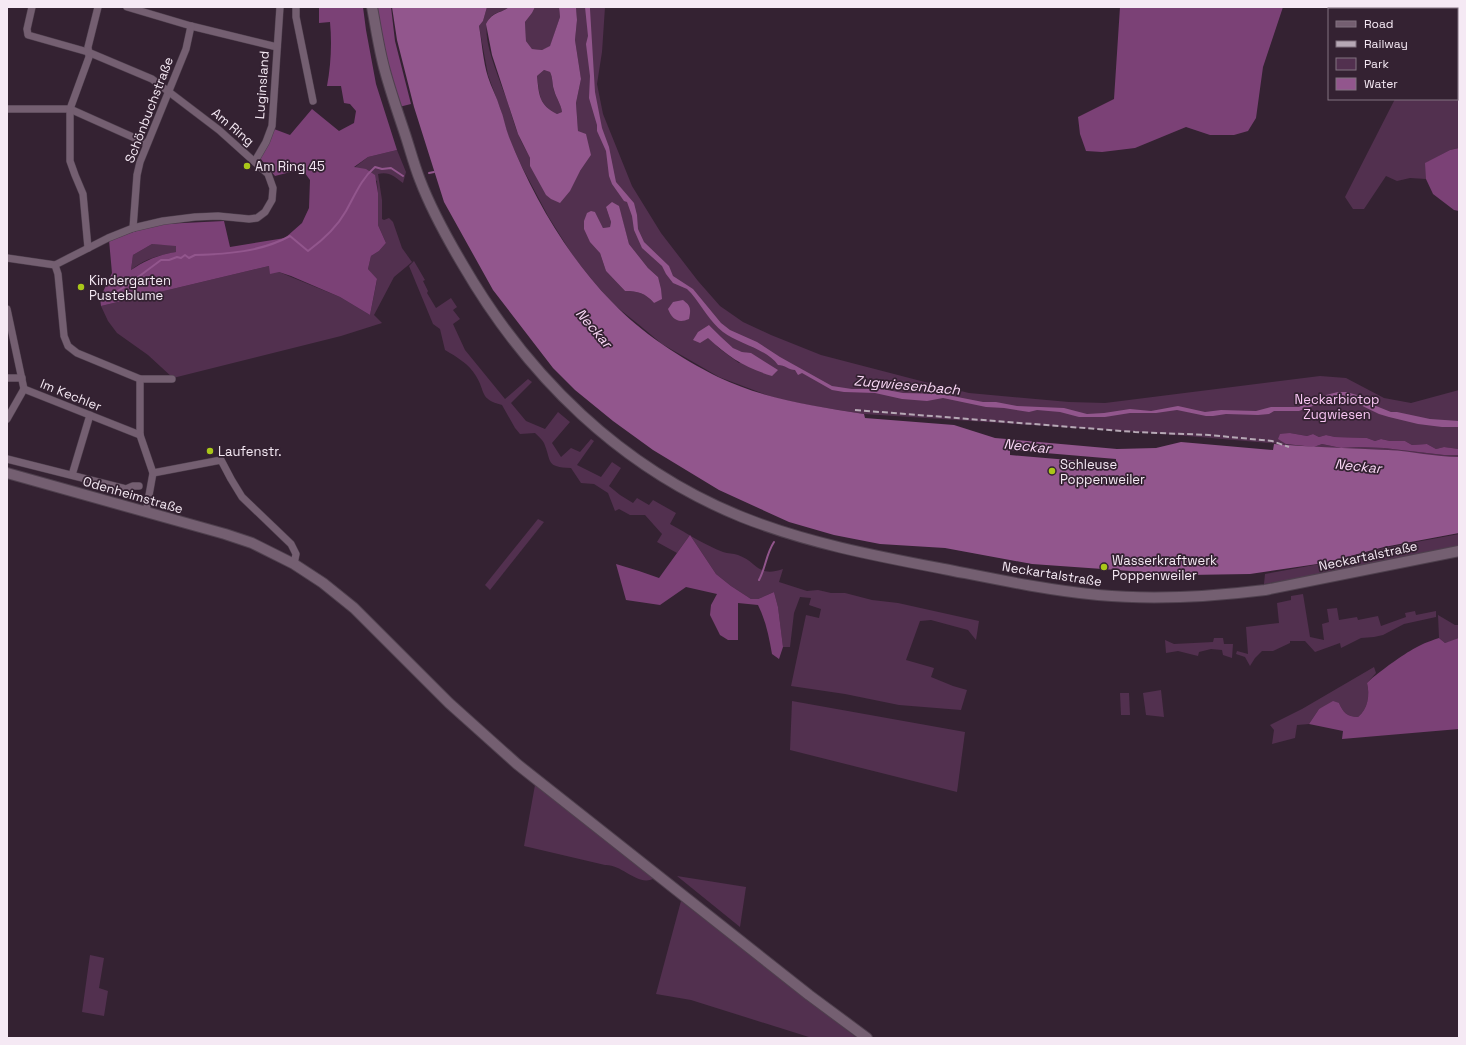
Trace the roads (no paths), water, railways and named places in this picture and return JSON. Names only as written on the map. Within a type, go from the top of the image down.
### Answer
[{"type":"main road","name":"Neckartalstraße","points":[[372,7],[384,69],[420,182],[454,249],[477,288],[507,333],[536,369],[571,405],[610,439],[674,483],[697,496],[740,516],[778,530],[884,558],[1074,593],[1123,597],[1160,598],[1206,596],[1265,590],[1459,551]]},
{"type":"main road","name":"Odenheimstraße","points":[[7,473],[225,534],[252,543],[294,564],[323,583],[354,608],[449,703],[517,764],[802,990],[867,1038]]},
{"type":"street","name":"Am Ring","points":[[32,7],[27,29],[28,35],[88,52],[152,79],[169,90],[255,161],[268,174],[273,188],[270,206],[257,218],[249,219],[218,216],[163,221],[133,228],[88,248],[55,265]]},
{"type":"street","points":[[88,248],[83,194],[70,161],[70,109],[89,57],[88,47],[98,7]]},
{"type":"street","points":[[127,7],[191,26],[277,47]]},
{"type":"street","name":"Luginsland","points":[[255,161],[266,142],[272,126],[280,7]]},
{"type":"street","points":[[296,7],[296,17],[313,101]]},
{"type":"street","name":"Schönbuchstraße","points":[[133,228],[137,175],[146,143],[186,48],[191,26]]},
{"type":"street","points":[[7,109],[70,109],[146,143]]},
{"type":"street","points":[[7,258],[55,265],[58,274],[64,336],[68,346],[76,353],[140,380],[172,379]]},
{"type":"street","name":"Im Kechler","points":[[7,309],[24,388],[140,435]]},
{"type":"street","points":[[7,378],[22,378]]},
{"type":"street","points":[[140,380],[140,435],[153,473],[146,512]]},
{"type":"street","points":[[7,419],[24,388]]},
{"type":"street","points":[[72,475],[90,415]]},
{"type":"street","name":"Odenheimstraße","points":[[7,459],[126,488],[139,486]]},
{"type":"street","points":[[153,473],[221,460],[233,484],[242,497],[291,544],[296,554],[294,564]]},
{"type":"water","name":"Neckar","points":[[392,7],[487,7],[483,21],[479,26],[486,71],[518,159],[540,203],[566,245],[596,284],[635,324],[690,362],[735,385],[790,401],[864,414],[865,418],[954,425],[995,438],[1117,449],[1156,448],[1181,442],[1273,450],[1274,444],[1397,451],[1459,457],[1459,533],[1384,547],[1324,563],[1250,574],[1187,575],[1032,564],[945,548],[880,544],[834,535],[789,522],[719,490],[653,450],[613,421],[575,390],[553,368],[493,290],[444,202],[414,107],[397,40]],"holes":[[[1010,450],[1116,459],[1116,464],[1010,455]]]},
{"type":"water","points":[[509,7],[535,7],[525,22],[526,41],[532,49],[542,50],[550,46],[560,17],[559,7],[576,7],[577,20],[575,40],[581,79],[576,103],[578,131],[586,134],[591,155],[580,171],[570,191],[560,203],[546,195],[530,166],[530,158],[518,134],[492,55],[486,24],[491,17]],"holes":[[[544,70],[550,72],[554,90],[561,106],[562,112],[557,114],[551,111],[543,103],[538,89],[537,76]]]},
{"type":"water","points":[[585,7],[590,7],[595,92],[602,128],[609,147],[616,182],[634,203],[638,229],[644,242],[669,266],[673,276],[693,289],[721,323],[730,330],[757,342],[780,357],[832,386],[852,389],[882,389],[903,393],[942,394],[983,402],[996,402],[1017,406],[1064,408],[1087,414],[1130,409],[1151,411],[1178,406],[1205,412],[1221,410],[1256,411],[1271,407],[1299,407],[1326,395],[1346,392],[1357,395],[1376,406],[1391,412],[1430,419],[1459,421],[1459,427],[1442,427],[1418,424],[1389,417],[1379,414],[1344,397],[1337,397],[1299,411],[1274,411],[1269,414],[1258,415],[1226,414],[1206,416],[1177,410],[1156,413],[1130,413],[1105,417],[1079,417],[1060,412],[1037,410],[1029,412],[986,407],[943,398],[927,401],[902,399],[875,393],[844,392],[832,390],[802,373],[798,375],[795,370],[778,365],[767,355],[730,336],[718,328],[691,293],[687,289],[673,283],[662,266],[642,248],[634,230],[632,216],[627,202],[624,201],[612,184],[609,176],[606,151],[597,131],[597,125],[589,98],[590,76],[586,44],[588,36]]},
{"type":"water","points":[[612,202],[619,206],[629,244],[648,268],[658,277],[662,299],[654,303],[641,293],[625,291],[606,271],[600,253],[590,242],[584,229],[584,221],[587,213],[591,211],[595,212],[603,228],[610,227],[611,222],[606,207]]},
{"type":"water","points":[[683,300],[690,308],[689,319],[679,321],[671,315],[668,309],[673,302]]},
{"type":"water","points":[[709,325],[733,348],[742,352],[751,353],[778,370],[772,376],[763,373],[738,361],[708,338],[700,343],[693,340],[698,332]]},
{"type":"waterway","points":[[104,299],[126,286],[161,260],[169,260],[177,257],[181,258],[185,255],[189,258],[195,255],[219,254],[256,249],[290,236],[308,251],[334,228],[346,211],[362,182],[375,167],[382,169],[391,168],[403,176]]},
{"type":"waterway","points":[[429,173],[434,172]]},
{"type":"waterway","points":[[759,580],[769,551],[774,542]]},
{"type":"railway","points":[[855,410],[1135,432],[1209,435],[1272,441],[1289,447]]},
{"type":"place","name":"Am Ring 45","points":[[247,166]]},
{"type":"place","name":"Kindergarten Pusteblume","points":[[81,287]]},
{"type":"place","name":"Laufenstr.","points":[[210,451]]},
{"type":"place","name":"Schleuse Poppenweiler","points":[[1052,471]]},
{"type":"place","name":"Wasserkraftwerk Poppenweiler","points":[[1104,567]]},
{"type":"water label","name":"Zugwiesenbach","points":[[907,385]]},
{"type":"park label","name":"Neckarbiotop Zugwiesen","points":[[1337,406]]}]
